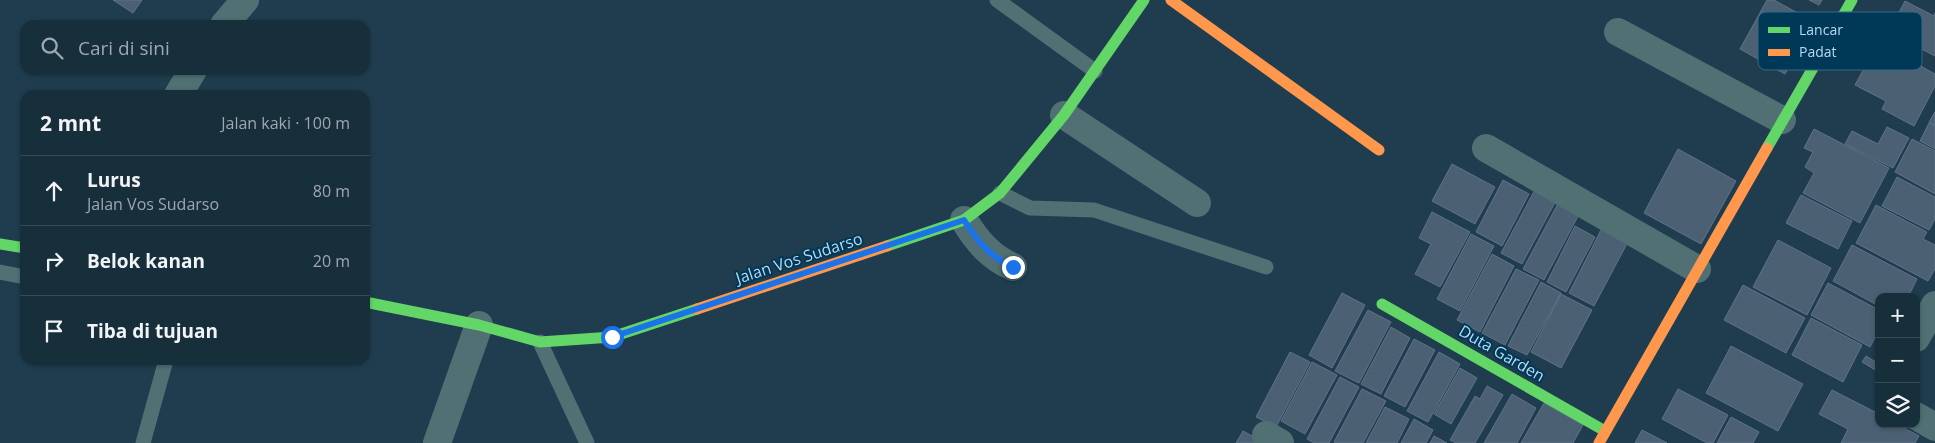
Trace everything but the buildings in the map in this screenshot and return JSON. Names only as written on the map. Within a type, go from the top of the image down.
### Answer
[{"type":"street","points":[[228,20],[245,0]]},
{"type":"street","name":"Jalan Vos Sudarso","points":[[370,303],[479,325],[540,342],[612,337],[964,220],[1000,193],[1064,115],[1144,0]]},
{"type":"street","points":[[1171,0],[1379,150]]},
{"type":"street","points":[[1845,12],[1852,0]]},
{"type":"street","points":[[1618,32],[1782,120]]},
{"type":"street","points":[[1598,443],[1811,70]]},
{"type":"street","points":[[181,90],[190,75]]},
{"type":"street","points":[[1064,115],[1197,203]]},
{"type":"street","points":[[1486,148],[1697,269]]},
{"type":"street","points":[[964,220],[978,242],[1002,262],[1013,267]]},
{"type":"street","points":[[0,244],[20,247]]},
{"type":"street","name":"Duta Garden","points":[[1382,304],[1605,431]]},
{"type":"street","points":[[1920,331],[1935,305]]},
{"type":"street","points":[[437,443],[479,325]]},
{"type":"street","points":[[1920,418],[1935,427]]},
{"type":"lane","points":[[997,0],[1095,71]]},
{"type":"lane","points":[[1000,193],[1030,208],[1094,210],[1266,268]]},
{"type":"lane","points":[[0,272],[20,276]]},
{"type":"lane","points":[[540,342],[587,443]]},
{"type":"lane","points":[[142,443],[165,365]]},
{"type":"traffic: fast","points":[[887,246],[964,220],[1000,193],[1064,115],[1144,0]]},
{"type":"traffic: fast","points":[[1845,12],[1852,0]]},
{"type":"traffic: fast","points":[[1767,148],[1812,70]]},
{"type":"traffic: fast","points":[[0,244],[20,247]]},
{"type":"traffic: fast","points":[[370,303],[479,325],[540,342],[612,337],[697,309]]},
{"type":"traffic: fast","points":[[1382,304],[1605,431]]},
{"type":"traffic: slow","points":[[1171,0],[1379,150]]},
{"type":"traffic: slow","points":[[1599,443],[1767,148]]},
{"type":"traffic: slow","points":[[697,309],[887,246]]},
{"type":"route","points":[[612,337],[964,220],[978,242],[1002,262],[1013,267]]}]
